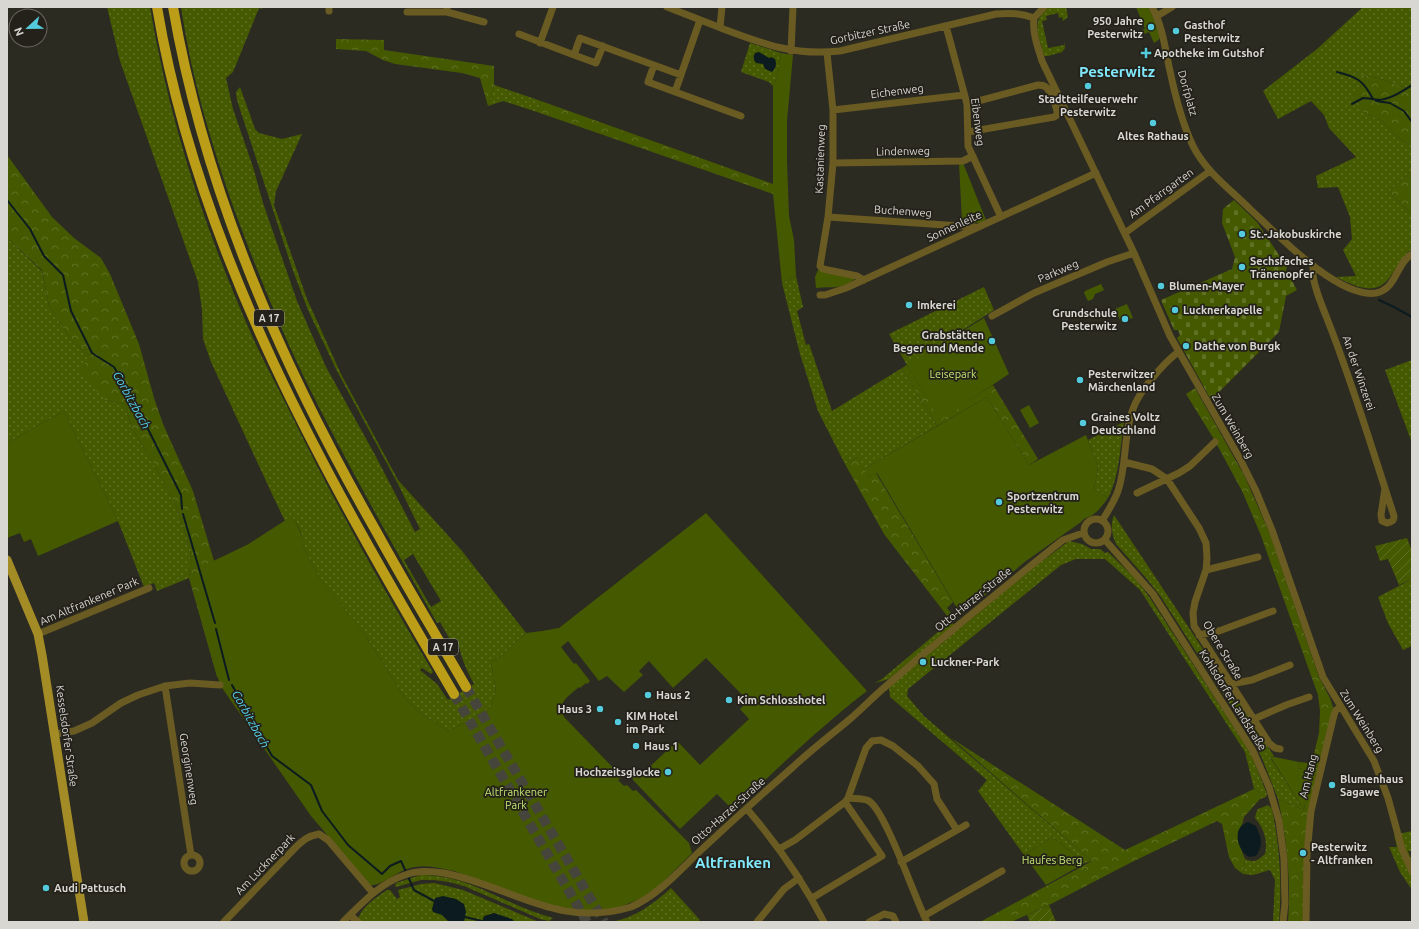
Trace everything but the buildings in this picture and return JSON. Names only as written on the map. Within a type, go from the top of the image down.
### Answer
[{"type":"highway","name":"A 17","points":[[157,7],[170,71],[188,143],[213,218],[254,321],[286,390],[362,537],[454,694]]},
{"type":"highway","name":"A 17","points":[[173,7],[184,67],[203,139],[227,214],[268,315],[307,400],[375,530],[466,687]]},
{"type":"main road","name":"Kesselsdorfer Straße","points":[[7,560],[38,634],[84,922]]},
{"type":"street","points":[[540,43],[553,7]]},
{"type":"street","name":"Gorbitzer Straße","points":[[667,7],[757,42],[791,51],[827,53],[946,26],[995,11],[1034,18]]},
{"type":"street","points":[[720,27],[722,7]]},
{"type":"street","points":[[791,51],[793,7]]},
{"type":"street","points":[[1034,18],[1044,7]]},
{"type":"street","name":"Dorfplatz","points":[[1152,7],[1157,16],[1165,44],[1178,103],[1193,146],[1199,157],[1210,171],[1296,252],[1314,266]]},
{"type":"street","points":[[1157,16],[1172,7]]},
{"type":"street","points":[[407,12],[447,9],[484,22]]},
{"type":"street","name":"Zum Weinberg","points":[[1034,18],[1033,26],[1035,38],[1042,61],[1134,252],[1178,352],[1240,459],[1256,491],[1272,530],[1323,677],[1374,761],[1388,798],[1402,848],[1412,871]]},
{"type":"street","points":[[675,92],[700,20]]},
{"type":"street","name":"Eibenweg","points":[[946,26],[967,104],[968,146],[1001,217]]},
{"type":"street","points":[[519,34],[596,63],[603,46]]},
{"type":"street","points":[[574,55],[580,38],[681,75]]},
{"type":"street","name":"Kastanienweg","points":[[827,53],[833,110],[833,163],[828,217],[820,266],[822,269],[857,276],[864,280]]},
{"type":"street","points":[[654,65],[648,82],[741,116]]},
{"type":"street","points":[[967,104],[1038,85],[1043,85],[1058,111],[1054,118],[968,132]]},
{"type":"street","name":"Eichenweg","points":[[833,110],[964,95]]},
{"type":"street","name":"Lindenweg","points":[[833,163],[962,161],[973,156]]},
{"type":"street","name":"Am Pfarrgarten","points":[[1125,233],[1210,171]]},
{"type":"street","name":"Sonnenleite","points":[[820,295],[832,293],[864,280],[1096,173]]},
{"type":"street","name":"Buchenweg","points":[[828,217],[978,227]]},
{"type":"street","name":"Parkweg","points":[[992,316],[1034,293],[1134,252]]},
{"type":"street","points":[[1314,266],[1332,279],[1346,286],[1359,291],[1376,293],[1389,286],[1397,275],[1404,261],[1412,254]]},
{"type":"street","name":"An der Winzerei","points":[[1314,266],[1312,270],[1313,276],[1323,309],[1353,388],[1385,488]]},
{"type":"street","points":[[1102,521],[1118,490],[1124,462],[1129,422],[1135,402],[1141,393],[1178,352]]},
{"type":"street","points":[[1137,493],[1190,466],[1216,442]]},
{"type":"street","name":"Obere Straße","points":[[1124,462],[1152,469],[1167,479],[1199,528],[1206,543],[1207,558],[1206,570],[1195,602],[1193,613],[1194,626],[1269,743],[1275,748],[1280,749]]},
{"type":"street","points":[[1094,519],[1102,521],[1105,523],[1108,530],[1107,537],[1105,540],[1094,544],[1087,540],[1083,530],[1087,522],[1094,519]]},
{"type":"street","name":"Otto-Harzer-Straße","points":[[343,922],[373,893],[389,882],[420,871],[455,875],[553,914],[583,918],[615,913],[643,901],[656,892],[794,766],[852,718],[884,687],[1063,540],[1084,533]]},
{"type":"street","name":"Kohlsdorfer Landstraße","points":[[1105,540],[1153,594],[1254,751],[1269,787],[1278,821],[1284,859],[1285,903],[1283,922]]},
{"type":"street","points":[[1206,570],[1258,557]]},
{"type":"street","name":"Am Altfrankener Park","points":[[38,634],[149,588]]},
{"type":"street","points":[[1199,635],[1219,631],[1273,610]]},
{"type":"street","points":[[1231,684],[1252,680],[1290,665]]},
{"type":"street","points":[[55,734],[74,730],[92,723],[121,703],[164,686],[190,683],[220,685]]},
{"type":"street","name":"Georginenweg","points":[[164,686],[191,855]]},
{"type":"street","points":[[1254,720],[1286,705],[1309,697]]},
{"type":"street","name":"Am Hang","points":[[1306,922],[1307,854],[1310,815],[1316,784],[1334,715],[1336,710],[1341,707]]},
{"type":"street","points":[[779,849],[795,840],[846,800],[866,748],[872,741],[881,740],[893,746],[918,766],[934,784],[937,799],[957,830]]},
{"type":"street","points":[[812,898],[882,856],[846,800]]},
{"type":"street","points":[[846,800],[868,801],[873,805],[882,820],[926,919],[1002,872]]},
{"type":"street","points":[[747,809],[779,849],[799,878],[812,898],[824,922]]},
{"type":"street","points":[[901,862],[966,825]]},
{"type":"street","name":"Am Lucknerpark","points":[[224,922],[305,838],[312,835],[319,834],[328,840],[373,893]]},
{"type":"street","points":[[757,922],[784,889],[799,878]]},
{"type":"street","points":[[869,922],[884,914],[893,916],[896,922]]},
{"type":"street","points":[[350,915],[358,922]]},
{"type":"green space","points":[[107,7],[150,7],[168,92],[191,176],[220,258],[253,338],[340,510],[433,672],[431,674],[422,668],[420,670],[437,684],[448,700],[474,684],[464,664],[458,642],[455,643],[456,650],[440,622],[437,623],[350,467],[301,371],[257,270],[234,209],[217,159],[196,84],[181,7],[263,7],[262,9],[259,8],[233,72],[226,78],[233,109],[253,167],[263,203],[297,301],[326,367],[374,453],[415,532],[420,529],[398,484],[337,371],[308,310],[292,268],[237,100],[236,92],[240,87],[255,129],[259,133],[282,139],[302,134],[276,191],[274,205],[307,299],[341,374],[398,480],[462,551],[526,633],[500,657],[491,662],[496,691],[490,708],[471,720],[448,731],[423,715],[406,700],[362,630],[322,582],[302,545],[301,534],[292,517],[285,521],[211,362],[203,339],[202,310],[198,282],[120,61]],"holes":[[[413,554],[441,601],[431,607],[404,560]]]},
{"type":"green space","points":[[1049,7],[1066,7],[1068,17],[1063,21],[1062,17],[1059,18],[1058,13],[1046,16],[1047,20],[1042,21],[1048,48],[1064,45],[1064,41],[1065,48],[1062,52],[1044,56],[1038,35],[1038,23],[1043,12]]},
{"type":"green space","points":[[1136,7],[1148,7],[1157,25],[1160,36],[1154,43],[1149,32],[1144,34],[1142,30],[1145,29]]},
{"type":"green space","points":[[1363,7],[1412,7],[1412,92],[1409,89],[1378,78],[1359,75],[1364,112],[1382,121],[1397,137],[1412,146],[1412,170],[1389,192],[1412,215],[1412,249],[1403,258],[1386,282],[1377,287],[1371,288],[1359,287],[1336,277],[1356,276],[1343,250],[1352,239],[1350,217],[1338,187],[1318,188],[1316,176],[1356,157],[1329,128],[1324,115],[1311,101],[1278,119],[1263,91],[1317,49]]},
{"type":"green space","points":[[336,39],[384,40],[384,50],[494,66],[494,85],[488,106],[480,78],[462,73],[395,64],[383,60],[366,51],[336,49]]},
{"type":"green space","points":[[750,43],[781,53],[777,78],[773,86],[769,82],[741,72]]},
{"type":"green space","points":[[781,53],[793,55],[787,121],[787,161],[789,216],[794,240],[796,276],[782,283],[773,194],[773,86],[777,78]]},
{"type":"green space","points":[[1359,75],[1378,78],[1409,89],[1412,92],[1412,146],[1397,137],[1382,121],[1354,105],[1353,94],[1361,87],[1358,80]]},
{"type":"green space","points":[[494,85],[541,101],[537,112],[503,101],[488,106]]},
{"type":"green space","points":[[541,101],[773,184],[773,194],[537,112]]},
{"type":"green space","points":[[7,155],[52,217],[74,238],[101,258],[110,274],[139,344],[163,424],[193,491],[214,561],[247,545],[295,538],[322,582],[362,630],[217,677],[189,578],[191,550],[176,506],[132,428],[125,404],[105,400],[80,372],[89,356],[72,341],[49,306],[42,270],[7,238]]},
{"type":"green space","points":[[959,163],[963,163],[986,220],[980,223],[962,222]]},
{"type":"green space","points":[[1412,170],[1412,215],[1389,192]]},
{"type":"green space","points":[[1234,200],[1257,222],[1287,267],[1286,270],[1297,290],[1286,296],[1279,332],[1211,400],[1177,338],[1180,335],[1178,330],[1174,330],[1161,300],[1232,269],[1235,257],[1222,223],[1223,209]]},
{"type":"green space","points":[[7,238],[42,271],[49,306],[72,341],[89,356],[105,400],[125,404],[132,428],[176,506],[191,550],[189,578],[157,591],[154,583],[144,587],[118,521],[64,411],[7,443]]},
{"type":"green space","points":[[819,268],[854,278],[854,280],[840,286],[816,288],[815,277]]},
{"type":"green space","points":[[796,276],[803,307],[797,311],[806,345],[809,344],[832,411],[907,365],[889,334],[984,287],[994,310],[902,369],[937,426],[864,469],[858,457],[845,464],[818,411],[800,354],[782,283]]},
{"type":"green space","points":[[1101,284],[1104,290],[1095,294],[1093,299],[1088,301],[1084,293],[1085,291]]},
{"type":"green space","points":[[1127,304],[1133,318],[1121,322],[1115,309]]},
{"type":"green space","name":"Leisepark","points":[[984,318],[1009,374],[940,420],[907,365]]},
{"type":"green space","points":[[1412,360],[1412,443],[1385,370]]},
{"type":"green space","points":[[907,365],[940,419],[993,385],[1038,459],[1029,465],[987,397],[937,426],[902,369]]},
{"type":"green space","points":[[1195,388],[1245,477],[1270,534],[1319,677],[1333,707],[1332,719],[1314,785],[1304,922],[1288,922],[1288,860],[1278,799],[1304,810],[1308,770],[1298,768],[1299,762],[1308,763],[1313,758],[1319,733],[1320,711],[1318,695],[1260,533],[1242,491],[1215,441],[1186,394]]},
{"type":"green space","name":"Sportzentrum Pesterwitz","points":[[987,397],[1029,465],[1086,435],[1098,467],[1094,489],[1108,498],[1095,513],[1026,561],[961,615],[877,473],[869,477],[864,469]]},
{"type":"green space","points":[[1029,405],[1039,423],[1030,428],[1020,410]]},
{"type":"green space","points":[[64,411],[118,521],[38,556],[31,539],[24,542],[20,533],[7,538],[7,443]]},
{"type":"green space","points":[[1124,422],[1115,480],[1108,498],[1094,489],[1098,467],[1088,440]]},
{"type":"green space","points":[[858,457],[869,477],[876,473],[953,602],[947,608],[955,618],[951,621],[884,534],[845,464]]},
{"type":"green space","name":"Altfrankener Park","points":[[706,513],[867,691],[782,764],[733,810],[717,794],[680,829],[632,778],[637,774],[640,776],[677,741],[700,765],[749,719],[740,709],[748,701],[706,658],[673,688],[649,661],[639,671],[643,675],[624,692],[607,676],[599,681],[568,641],[561,647],[590,681],[580,688],[579,687],[565,700],[562,707],[564,717],[622,777],[618,780],[624,786],[627,785],[633,791],[636,790],[689,843],[692,853],[656,889],[642,898],[615,909],[569,913],[454,871],[431,867],[413,867],[383,882],[370,885],[311,816],[220,685],[202,623],[202,595],[205,565],[247,545],[292,516],[301,534],[302,545],[322,582],[362,630],[406,700],[423,715],[448,731],[471,720],[490,708],[496,691],[491,662],[500,657],[526,633],[559,628]]},
{"type":"green space","points":[[1114,515],[1274,756],[1270,757],[1304,810],[1278,799],[1262,758],[1251,737],[1161,597],[1116,544],[1112,530]]},
{"type":"green space","points":[[1407,538],[1412,551],[1412,579],[1399,585],[1388,559],[1380,561],[1375,546]]},
{"type":"green space","points":[[1069,541],[1082,544],[1091,549],[1100,549],[1105,553],[1108,552],[1135,578],[1150,598],[1251,754],[1267,794],[1266,797],[1260,799],[1260,793],[1254,789],[1245,752],[1140,590],[1105,559],[1076,559],[1061,565],[908,689],[907,696],[924,716],[1092,861],[1085,863],[1052,837],[1024,855],[978,791],[987,780],[890,697],[889,687],[1030,570]]},
{"type":"green space","points":[[1412,579],[1412,646],[1403,650],[1388,623],[1378,597]]},
{"type":"green space","points":[[951,621],[954,625],[889,679],[875,683],[882,679]]},
{"type":"green space","points":[[951,738],[1125,850],[1254,789],[1260,793],[1260,799],[1244,817],[1238,832],[1245,859],[1243,874],[1235,868],[1229,857],[1222,824],[1217,821],[1130,863],[1051,904],[1011,922],[980,922],[1092,861]]},
{"type":"green space","points":[[1270,756],[1299,762],[1298,768],[1309,770],[1304,810]]},
{"type":"green space","points":[[1268,805],[1272,809],[1279,852],[1279,922],[1273,922],[1275,880],[1270,870],[1253,875],[1243,874],[1245,859],[1256,861],[1265,854],[1266,844],[1264,835],[1261,826],[1255,818],[1258,809]]},
{"type":"green space","points":[[1412,831],[1412,851],[1408,851],[1412,861],[1412,890],[1400,872],[1389,847],[1397,847],[1394,835]]},
{"type":"green space","name":"Haufes Berg","points":[[1052,837],[1085,863],[1046,885],[1024,855]]},
{"type":"green space","points":[[421,875],[439,876],[472,885],[536,913],[553,918],[549,921],[540,919],[464,886],[449,882],[421,880],[395,886],[396,883]]},
{"type":"green space","points":[[434,883],[463,890],[539,922],[361,922],[358,919],[366,906],[387,890],[390,890],[397,899],[400,897],[398,890],[421,884]]},
{"type":"green space","points":[[671,888],[700,920],[698,922],[611,922],[636,914],[657,900]]},
{"type":"green space","points":[[1049,905],[1056,922],[1030,922],[1027,915]]},
{"type":"shaded area","points":[[759,52],[769,58],[771,57],[775,59],[776,66],[772,72],[765,69],[763,64],[755,62],[754,54]]},
{"type":"shaded area","points":[[1248,822],[1256,826],[1261,841],[1259,852],[1256,856],[1249,857],[1242,851],[1238,842],[1239,829],[1242,825]]},
{"type":"shaded area","points":[[443,896],[456,899],[464,904],[466,912],[464,922],[449,922],[442,915],[433,912],[432,909],[435,898]]},
{"type":"shaded area","points":[[494,913],[512,919],[515,922],[482,922],[484,916]]},
{"type":"waterway","points":[[1337,72],[1359,80],[1366,87],[1373,99],[1378,100],[1393,96],[1412,85]]},
{"type":"waterway","points":[[1352,104],[1363,98],[1373,99]]},
{"type":"waterway","points":[[1376,101],[1390,103],[1404,111],[1412,122]]},
{"type":"waterway","name":"Gorbitzbach","points":[[7,200],[30,229],[44,256],[63,275],[71,311],[92,353],[114,367],[134,401],[181,495],[182,509]]},
{"type":"waterway","points":[[1379,300],[1412,317]]},
{"type":"waterway","name":"Gorbitzbach","points":[[183,514],[215,623]]},
{"type":"waterway","name":"Gorbitzbach","points":[[216,629],[229,680]]},
{"type":"waterway","name":"Gorbitzbach","points":[[232,685],[272,756],[311,785],[322,811],[348,845],[382,874],[390,866],[401,861],[414,890],[434,901]]},
{"type":"waterway","points":[[465,917],[482,921]]},
{"type":"tunnel","points":[[466,687],[604,922]]},
{"type":"tunnel","points":[[454,694],[587,922]]},
{"type":"place","name":"950 Jahre Pesterwitz","points":[[1151,27]]},
{"type":"place","name":"Gasthof Pesterwitz","points":[[1176,31]]},
{"type":"place","name":"Apotheke im Gutshof","points":[[1146,53]]},
{"type":"place","name":"Stadtteilfeuerwehr Pesterwitz","points":[[1088,86]]},
{"type":"place","name":"Altes Rathaus","points":[[1153,123]]},
{"type":"place","name":"St.-Jakobuskirche","points":[[1242,234]]},
{"type":"place","name":"Sechsfaches Tränenopfer","points":[[1242,267]]},
{"type":"place","name":"Blumen-Mayer","points":[[1161,286]]},
{"type":"place","name":"Imkerei","points":[[909,305]]},
{"type":"place","name":"Lucknerkapelle","points":[[1175,310]]},
{"type":"place","name":"Grundschule Pesterwitz","points":[[1125,319]]},
{"type":"place","name":"Grabstätten Beger und Mende","points":[[992,341]]},
{"type":"place","name":"Dathe von Burgk","points":[[1186,346]]},
{"type":"place","name":"Pesterwitzer Märchenland","points":[[1080,380]]},
{"type":"place","name":"Graines Voltz Deutschland","points":[[1083,423]]},
{"type":"place","name":"Sportzentrum Pesterwitz","points":[[999,502]]},
{"type":"place","name":"Luckner-Park","points":[[923,662]]},
{"type":"place","name":"Haus 2","points":[[648,695]]},
{"type":"place","name":"Kim Schlosshotel","points":[[729,700]]},
{"type":"place","name":"Haus 3","points":[[600,709]]},
{"type":"place","name":"KIM Hotel im Park","points":[[618,722]]},
{"type":"place","name":"Haus 1","points":[[636,746]]},
{"type":"place","name":"Hochzeitsglocke","points":[[668,772]]},
{"type":"place","name":"Blumenhaus Sagawe","points":[[1332,785]]},
{"type":"place","name":"Pesterwitz - Altfranken","points":[[1303,853]]},
{"type":"place","name":"Audi Pattusch","points":[[46,888]]},
{"type":"district","name":"Pesterwitz","points":[[1117,71]]},
{"type":"district","name":"Altfranken","points":[[733,862]]}]
